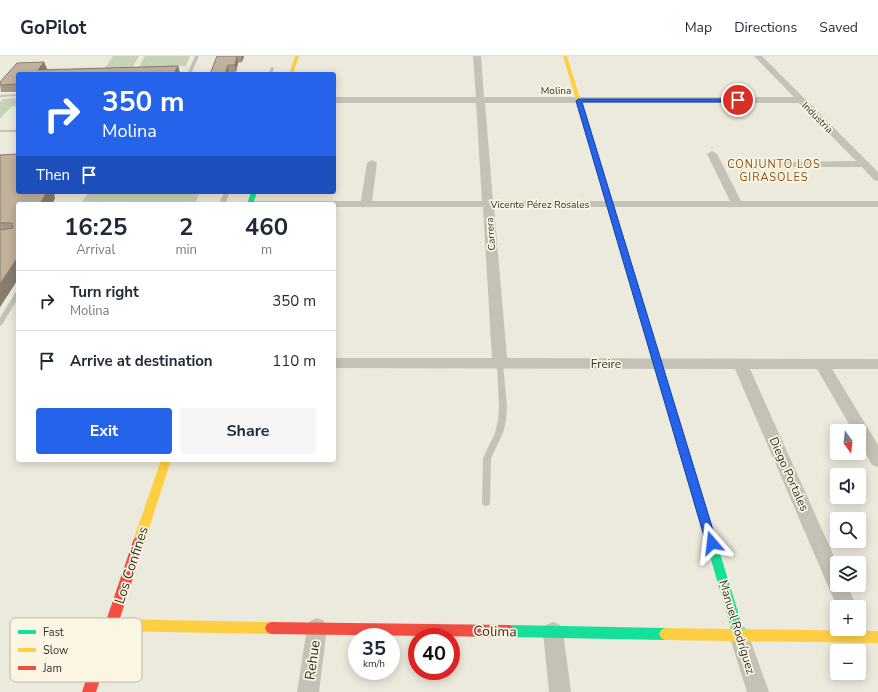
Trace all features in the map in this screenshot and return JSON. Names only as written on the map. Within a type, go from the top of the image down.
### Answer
[{"type":"street","points":[[292,72],[296,56]]},
{"type":"street","name":"Carrera","points":[[477,56],[500,363]]},
{"type":"street","name":"Manuel Rodríguez","points":[[565,56],[739,635],[758,692]]},
{"type":"street","name":"Industria","points":[[758,56],[878,178]]},
{"type":"street","name":"Molina","points":[[336,100],[801,100]]},
{"type":"street","points":[[712,154],[737,204]]},
{"type":"street","points":[[366,204],[372,162]]},
{"type":"street","points":[[783,165],[865,164]]},
{"type":"street","name":"Vicente Pérez Rosales","points":[[336,204],[878,204]]},
{"type":"street","name":"Freire","points":[[336,363],[878,364]]},
{"type":"street","name":"Diego Portales","points":[[740,364],[830,569]]},
{"type":"street","points":[[822,364],[878,460]]},
{"type":"street","name":"Los Confines","points":[[113,618],[165,462]]},
{"type":"street","name":"Colima","points":[[142,625],[739,635],[830,634]]},
{"type":"street","name":"Rehue","points":[[308,692],[317,628]]},
{"type":"street","points":[[553,632],[560,692]]},
{"type":"street","name":"Los Confines","points":[[89,692],[92,682]]},
{"type":"lane","points":[[190,72],[197,56]]},
{"type":"lane","points":[[271,72],[272,68]]},
{"type":"lane","points":[[0,96],[16,95]]},
{"type":"lane","points":[[0,132],[16,131]]},
{"type":"lane","points":[[0,324],[16,296]]},
{"type":"lane","points":[[486,503],[487,458],[499,433],[502,420],[503,407],[500,363]]},
{"type":"path","points":[[719,168],[745,162],[783,165]]},
{"type":"green space","points":[[113,56],[139,56],[131,70],[103,71]]},
{"type":"green space","points":[[145,56],[190,56],[186,66],[139,67]]},
{"type":"green space","points":[[16,98],[16,106],[11,107],[0,119],[0,102],[3,99]]},
{"type":"green space","points":[[87,194],[199,194],[196,202],[82,202]]},
{"type":"building","points":[[217,56],[237,56],[235,65],[228,65],[226,72],[211,72]]},
{"type":"building","points":[[44,62],[38,70],[178,66],[175,72],[16,72],[16,84],[0,85],[0,82],[17,63]]},
{"type":"building","points":[[16,154],[16,194],[46,194],[41,202],[16,202],[16,260],[0,284],[0,230],[13,228],[12,223],[0,223],[0,155]]},
{"type":"traffic: fast","points":[[251,202],[253,194]]},
{"type":"traffic: fast","points":[[657,361],[739,635]]},
{"type":"traffic: fast","points":[[509,631],[665,634]]},
{"type":"traffic: slow","points":[[292,72],[297,56]]},
{"type":"traffic: slow","points":[[565,56],[657,361]]},
{"type":"traffic: slow","points":[[139,541],[165,462]]},
{"type":"traffic: slow","points":[[142,626],[271,628]]},
{"type":"traffic: slow","points":[[665,634],[878,637]]},
{"type":"traffic: jam","points":[[114,618],[139,541]]},
{"type":"traffic: jam","points":[[271,628],[509,631]]},
{"type":"traffic: jam","points":[[89,692],[92,682]]},
{"type":"district","name":"CONJUNTO LOS GIRASOLES","points":[[774,170]]},
{"type":"route","points":[[712,543],[578,101],[738,100]]}]
